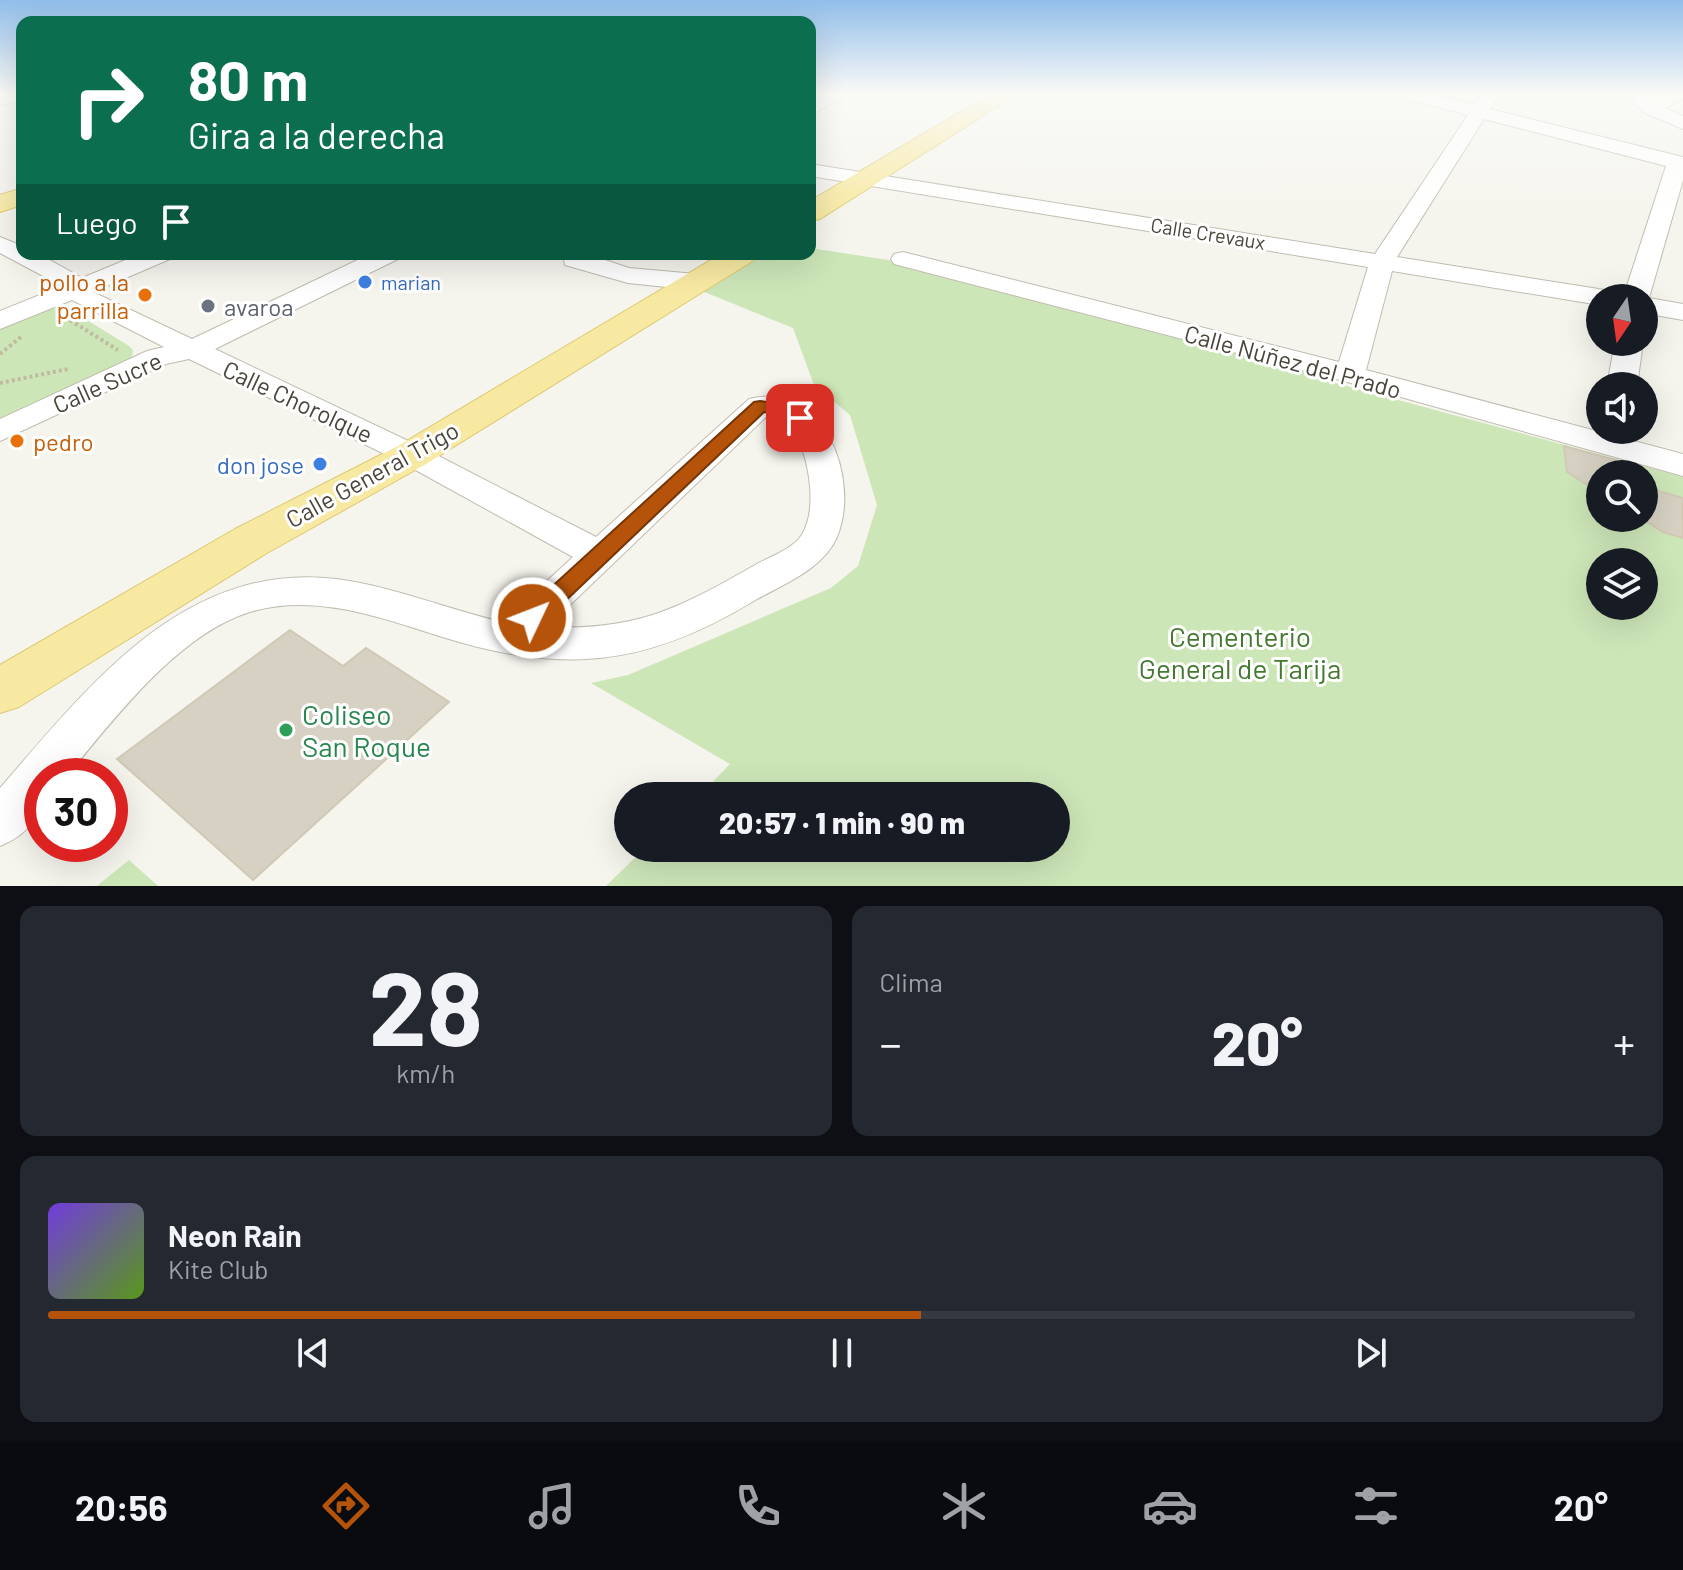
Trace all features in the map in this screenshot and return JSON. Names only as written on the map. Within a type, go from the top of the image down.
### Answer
[{"type":"main road","points":[[816,209],[940,134]]},
{"type":"main road","name":"Calle General Trigo","points":[[0,691],[251,541],[412,455],[733,260]]},
{"type":"street","points":[[1350,374],[1382,261],[1463,134]]},
{"type":"street","points":[[1588,134],[1680,163],[1641,284]]},
{"type":"street","name":"Calle Crevaux","points":[[816,171],[1586,295]]},
{"type":"street","name":"Calle Núñez del Prado","points":[[903,259],[1586,431]]},
{"type":"street","name":"Calle Chorolque","points":[[32,260],[71,280],[83,297],[412,455],[599,555]]},
{"type":"street","points":[[0,321],[147,260]]},
{"type":"street","name":"Calle Sucre","points":[[0,431],[157,357],[191,350],[377,260]]},
{"type":"street","points":[[574,260],[603,270],[696,282]]},
{"type":"street","points":[[1658,308],[1683,312]]},
{"type":"street","points":[[0,823],[101,703],[183,631],[236,601],[294,588],[348,595],[509,639],[606,643],[655,632],[722,602],[807,552],[822,534],[826,508],[821,454],[800,418],[786,410],[760,406],[509,639]]},
{"type":"street","name":"Calle Núñez del Prado","points":[[1630,444],[1683,465]]},
{"type":"path","points":[[60,314],[122,352],[118,360]]},
{"type":"green space","name":"Cementerio General de Tarija","points":[[816,249],[895,261],[1325,373],[1324,380],[1620,460],[1586,460],[1586,532],[1658,532],[1658,470],[1683,477],[1683,886],[606,886],[631,862],[1070,862],[1070,782],[713,782],[730,764],[591,683],[628,675],[831,588],[858,566],[877,505],[850,415],[814,385],[793,328],[702,291],[752,260],[816,260]]},
{"type":"green space","points":[[50,309],[69,309],[129,346],[133,350],[132,357],[0,422],[0,326]]},
{"type":"green space","points":[[128,862],[158,886],[97,886]]},
{"type":"building","points":[[1564,446],[1615,460],[1586,460],[1586,484],[1567,472]]},
{"type":"building","points":[[1658,491],[1683,498],[1683,538],[1658,529]]},
{"type":"building","name":"Coliseo San Roque","points":[[290,630],[343,666],[366,648],[449,702],[253,880],[128,769],[128,758],[118,758]]},
{"type":"place","name":"marian","points":[[365,282]]},
{"type":"place","name":"pollo a la parrilla","points":[[145,295]]},
{"type":"place","name":"avaroa","points":[[208,306]]},
{"type":"place","name":"pedro","points":[[17,441]]},
{"type":"place","name":"don jose","points":[[320,464]]},
{"type":"place","name":"Coliseo San Roque","points":[[286,730]]},
{"type":"route","points":[[532,618],[760,406],[786,410],[800,418]]}]
